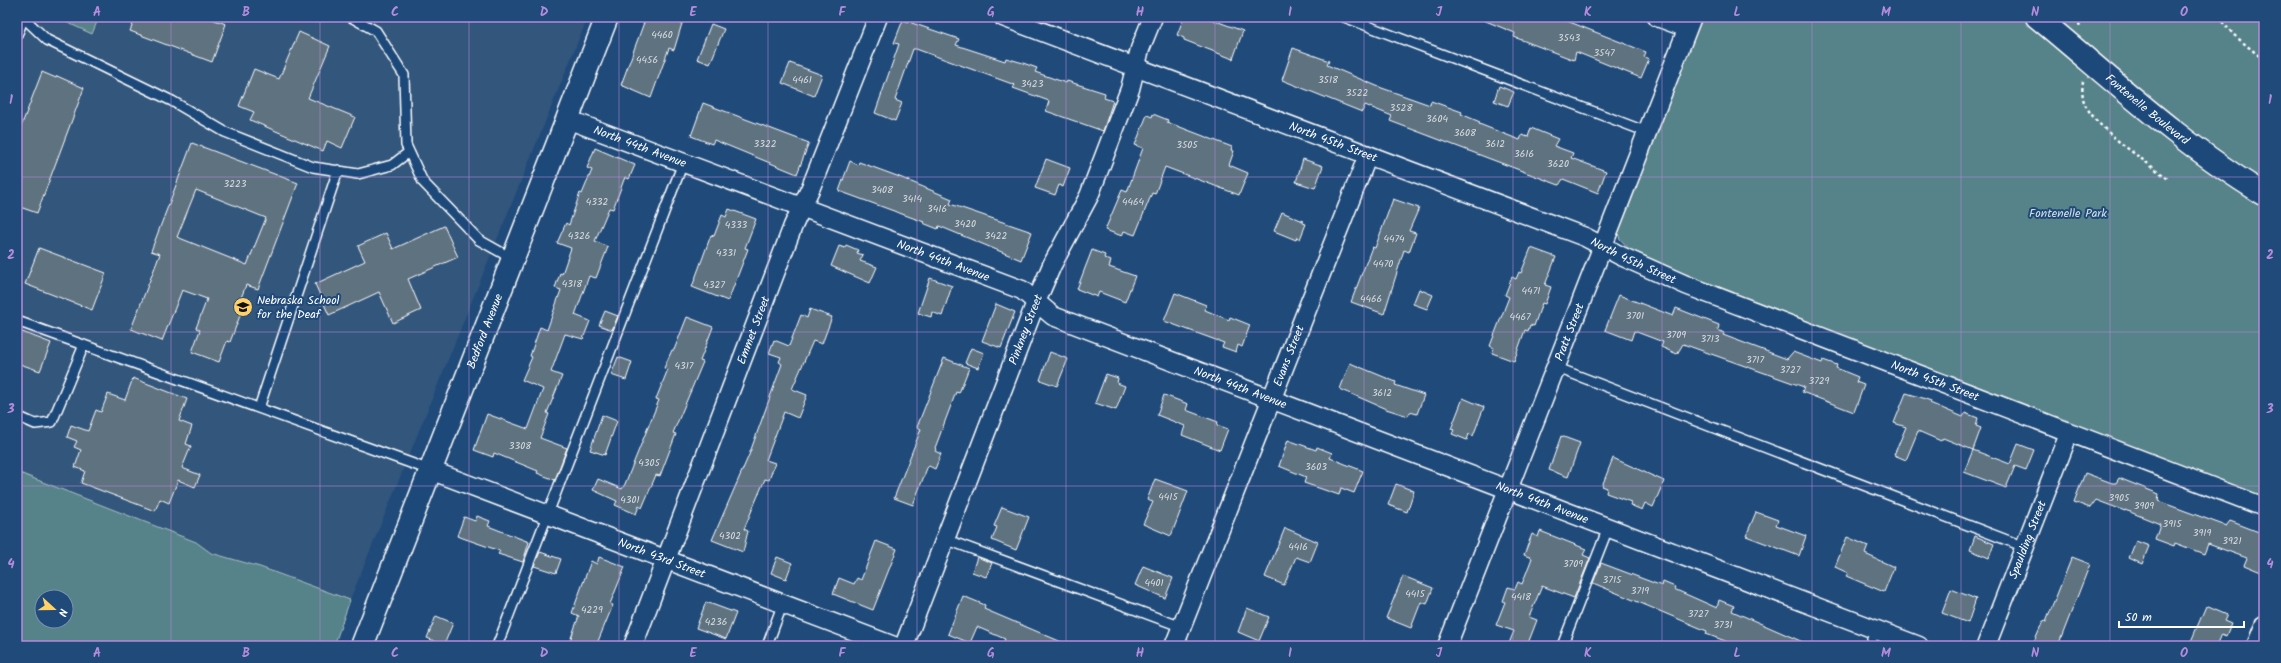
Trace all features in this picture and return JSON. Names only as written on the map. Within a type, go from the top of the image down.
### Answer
[{"type":"street","name":"Bedford Avenue","points":[[362,646],[607,17]]},
{"type":"street","name":"Emmet Street","points":[[633,646],[802,207],[878,17]]},
{"type":"street","name":"North 45th Street","points":[[1003,17],[1585,237],[1686,285],[2264,507]]},
{"type":"street","name":"Pinkney Street","points":[[904,646],[1036,302],[1052,265],[1088,196],[1130,88],[1153,17]]},
{"type":"street","points":[[1657,17],[1689,23]]},
{"type":"street","name":"Fontenelle Boulevard","points":[[2037,17],[2208,157],[2264,194]]},
{"type":"street","name":"Pratt Street","points":[[1447,646],[1689,23]]},
{"type":"street","name":"North 44th Avenue","points":[[567,119],[1022,290],[1053,316],[1608,528],[1872,638],[1919,646]]},
{"type":"street","name":"Evans Street","points":[[1174,646],[1273,399],[1368,155]]},
{"type":"street","name":"Spaulding Street","points":[[1986,646],[2069,433]]},
{"type":"street","name":"North 43rd Street","points":[[430,470],[894,646]]},
{"type":"street","points":[[2256,646],[2264,626]]},
{"type":"lane","points":[[17,35],[24,17],[47,40],[172,101],[225,132],[313,167],[358,174],[392,165],[409,152]]},
{"type":"lane","points":[[351,17],[376,31],[404,75],[406,145],[423,182],[479,240],[513,259]]},
{"type":"lane","points":[[1344,17],[1647,132]]},
{"type":"lane","points":[[497,646],[683,162]]},
{"type":"lane","points":[[259,408],[338,170]]},
{"type":"lane","points":[[17,320],[430,470]]},
{"type":"lane","points":[[17,416],[35,424],[52,422],[84,345]]},
{"type":"lane","points":[[1555,367],[2025,547]]},
{"type":"lane","points":[[1562,646],[1608,528]]},
{"type":"lane","points":[[946,539],[1182,627]]},
{"type":"lane","points":[[767,646],[783,603]]},
{"type":"path","points":[[2078,17],[2085,56],[2082,90],[2084,101],[2089,111],[2118,140],[2168,179]]},
{"type":"path","points":[[2218,17],[2234,35],[2264,60]]},
{"type":"shaded area","name":"Nebraska School for the Deaf","points":[[17,17],[588,17],[350,600],[334,646],[17,646]]},
{"type":"green space","points":[[55,17],[99,17],[92,34]]},
{"type":"green space","name":"Fontenelle Park","points":[[1701,17],[2264,17],[2264,502],[1816,329],[1818,325],[1762,304],[1751,302],[1733,292],[1651,261],[1631,251],[1620,239],[1618,233],[1619,226]]},
{"type":"green space","points":[[17,472],[196,542],[211,553],[260,567],[350,600],[334,646],[17,646]]},
{"type":"building","points":[[136,17],[206,17],[226,24],[212,62],[130,31]]},
{"type":"building","points":[[646,17],[684,17],[674,50],[669,48],[651,98],[621,85]]},
{"type":"building","points":[[1184,17],[1205,17],[1243,31],[1233,59],[1184,40],[1184,38],[1177,35]]},
{"type":"building","points":[[1476,17],[1557,17],[1646,52],[1644,57],[1649,59],[1641,78],[1576,52],[1574,60],[1514,37],[1515,33]]},
{"type":"building","points":[[903,20],[959,39],[956,45],[1005,61],[1006,58],[1023,63],[1037,68],[1035,72],[1066,83],[1067,81],[1105,93],[1104,98],[1113,101],[1103,131],[1046,111],[1049,101],[1013,88],[1015,85],[916,49],[913,49],[895,100],[902,103],[895,121],[875,113],[899,44],[894,43]]},
{"type":"building","points":[[711,24],[724,29],[710,64],[697,59]]},
{"type":"building","points":[[299,32],[330,46],[308,98],[355,117],[342,148],[327,141],[323,151],[250,120],[254,112],[239,106],[254,69],[279,79]]},
{"type":"building","points":[[1293,48],[1329,61],[1327,65],[1379,87],[1430,105],[1431,101],[1462,112],[1461,114],[1480,122],[1479,124],[1520,140],[1522,135],[1528,137],[1531,128],[1558,139],[1554,146],[1573,153],[1571,158],[1606,171],[1598,193],[1563,179],[1559,185],[1390,121],[1392,116],[1365,105],[1362,112],[1282,80]]},
{"type":"building","points":[[790,63],[822,75],[814,96],[782,83]]},
{"type":"building","points":[[42,72],[56,78],[57,76],[84,88],[37,213],[17,206],[17,137]]},
{"type":"building","points":[[1499,86],[1514,92],[1508,106],[1494,101]]},
{"type":"building","points":[[703,103],[809,143],[797,174],[714,140],[712,144],[691,136]]},
{"type":"building","points":[[1153,114],[1168,120],[1167,122],[1232,147],[1231,150],[1234,151],[1229,165],[1248,173],[1239,195],[1165,167],[1155,194],[1152,193],[1135,235],[1124,231],[1122,236],[1105,230],[1122,190],[1127,192],[1143,148],[1135,145],[1147,115],[1152,117]]},
{"type":"building","points":[[192,143],[298,183],[258,289],[246,285],[236,311],[241,313],[230,342],[227,341],[219,362],[192,352],[200,330],[196,328],[207,299],[182,290],[162,341],[131,329],[160,254],[151,251]],"holes":[[[196,190],[266,218],[247,265],[177,237]]]},
{"type":"building","points":[[595,148],[635,165],[629,179],[625,177],[613,209],[609,208],[595,241],[608,247],[596,278],[589,276],[575,315],[590,321],[583,339],[565,334],[551,372],[562,376],[547,413],[549,414],[540,438],[567,448],[555,480],[537,473],[538,471],[494,453],[493,457],[474,450],[487,414],[528,429],[543,389],[522,380],[532,357],[530,356],[540,327],[547,330],[561,290],[555,288],[560,273],[562,274],[571,248],[557,243],[566,223],[569,225],[580,193],[582,194],[592,170],[587,168]]},
{"type":"building","points":[[1046,159],[1070,168],[1063,187],[1059,185],[1055,195],[1035,188]]},
{"type":"building","points":[[1303,159],[1323,166],[1315,188],[1296,182]]},
{"type":"building","points":[[850,161],[858,165],[859,162],[897,176],[952,199],[950,204],[1032,232],[1021,260],[939,226],[938,229],[923,223],[924,222],[839,191]]},
{"type":"building","points":[[1393,199],[1419,208],[1409,231],[1416,233],[1409,252],[1404,250],[1384,314],[1351,302],[1372,247],[1375,248]]},
{"type":"building","points":[[729,209],[756,219],[745,248],[748,249],[728,301],[692,287],[711,235],[714,236],[722,215],[726,217]]},
{"type":"building","points":[[1282,212],[1303,221],[1303,223],[1306,224],[1300,239],[1297,237],[1296,240],[1274,231]]},
{"type":"building","points":[[444,226],[458,257],[408,279],[421,310],[393,323],[379,292],[329,315],[315,284],[365,261],[358,246],[386,233],[393,249]]},
{"type":"building","points":[[846,245],[858,250],[857,253],[863,255],[860,261],[877,267],[870,283],[831,266],[839,246],[845,248]]},
{"type":"building","points":[[39,248],[106,273],[92,310],[25,284]]},
{"type":"building","points":[[1531,248],[1556,257],[1545,285],[1551,287],[1545,304],[1542,303],[1534,326],[1530,325],[1528,331],[1525,330],[1514,361],[1492,353],[1494,348],[1490,346],[1509,297],[1505,295],[1512,277],[1516,279],[1519,272],[1521,273]]},
{"type":"building","points":[[1092,250],[1105,255],[1104,258],[1111,261],[1109,267],[1135,276],[1125,302],[1099,292],[1097,297],[1077,289]]},
{"type":"building","points":[[930,278],[952,286],[942,316],[932,312],[931,317],[918,313]]},
{"type":"building","points":[[1419,289],[1433,295],[1427,309],[1413,304]]},
{"type":"building","points":[[1175,293],[1206,305],[1205,310],[1229,320],[1230,317],[1250,325],[1242,347],[1238,345],[1236,352],[1222,347],[1224,343],[1164,321]]},
{"type":"building","points":[[1619,295],[1673,316],[1676,308],[1719,325],[1718,330],[1724,333],[1723,335],[1787,359],[1793,352],[1822,363],[1823,360],[1837,365],[1836,368],[1858,377],[1856,382],[1864,385],[1854,412],[1802,392],[1804,387],[1683,344],[1677,354],[1661,347],[1663,342],[1634,331],[1631,340],[1605,330]]},
{"type":"building","points":[[996,304],[1015,312],[1001,348],[982,341]]},
{"type":"building","points":[[810,309],[832,317],[822,344],[813,341],[792,389],[807,395],[798,418],[784,412],[766,460],[775,463],[769,480],[765,479],[744,529],[748,531],[743,552],[712,540],[749,455],[782,364],[779,362],[781,357],[769,353],[774,340],[789,346],[801,315],[807,318]]},
{"type":"building","points":[[605,311],[618,316],[612,330],[599,325]]},
{"type":"building","points":[[687,317],[713,327],[700,361],[703,362],[673,433],[676,434],[660,476],[656,475],[642,508],[639,506],[636,514],[615,505],[617,501],[593,490],[598,479],[622,489],[625,484],[659,400],[656,399],[668,369],[664,368],[672,350],[674,350]]},
{"type":"building","points":[[17,330],[51,343],[40,371],[17,363]]},
{"type":"building","points":[[971,348],[984,353],[978,368],[965,363]]},
{"type":"building","points":[[1050,352],[1068,359],[1057,386],[1040,380]]},
{"type":"building","points":[[618,357],[632,362],[626,380],[611,375]]},
{"type":"building","points":[[944,358],[969,368],[959,393],[956,392],[935,448],[935,451],[941,454],[935,469],[929,466],[927,468],[913,505],[894,498],[921,429],[917,427]]},
{"type":"building","points":[[1350,363],[1396,382],[1395,385],[1424,395],[1417,414],[1410,412],[1408,416],[1386,409],[1340,389]]},
{"type":"building","points":[[1106,374],[1118,378],[1117,383],[1125,386],[1116,410],[1095,403]]},
{"type":"building","points":[[133,378],[187,399],[179,421],[192,426],[186,444],[191,446],[182,468],[200,475],[195,487],[178,480],[169,503],[160,499],[155,511],[81,483],[85,471],[75,467],[81,450],[74,447],[77,441],[67,437],[71,425],[88,431],[96,410],[101,412],[108,394],[125,400]]},
{"type":"building","points":[[1906,393],[1931,401],[1930,403],[1963,417],[1965,413],[1978,418],[1976,426],[1981,428],[1973,450],[1943,438],[1941,441],[1918,431],[1906,460],[1894,455],[1906,427],[1894,423]]},
{"type":"building","points":[[1164,395],[1188,404],[1186,410],[1218,422],[1217,425],[1228,429],[1220,450],[1182,435],[1185,426],[1157,415]]},
{"type":"building","points":[[1463,398],[1484,407],[1473,436],[1469,434],[1467,440],[1452,434],[1454,430],[1451,429]]},
{"type":"building","points":[[602,415],[617,421],[605,455],[590,450]]},
{"type":"building","points":[[1561,436],[1580,443],[1568,477],[1549,470]]},
{"type":"building","points":[[1288,440],[1316,450],[1317,447],[1332,453],[1330,458],[1363,471],[1354,493],[1341,488],[1339,495],[1304,483],[1306,477],[1279,466]]},
{"type":"building","points":[[2018,444],[2034,450],[2026,470],[2015,466],[2006,488],[1964,472],[1973,450],[2010,464]]},
{"type":"building","points":[[1613,458],[1664,481],[1653,507],[1645,503],[1642,510],[1630,505],[1631,502],[1606,493],[1607,488],[1602,486]]},
{"type":"building","points":[[2085,473],[2112,483],[2116,483],[2119,478],[2159,494],[2158,501],[2226,526],[2230,521],[2264,534],[2264,565],[2261,572],[2244,565],[2247,558],[2208,544],[2204,554],[2175,543],[2174,546],[2155,539],[2160,524],[2125,510],[2096,500],[2090,508],[2074,502]]},
{"type":"building","points":[[1155,479],[1188,491],[1171,536],[1143,524],[1153,502],[1147,500]]},
{"type":"building","points":[[1396,484],[1414,491],[1407,512],[1388,505]]},
{"type":"building","points":[[1002,507],[1029,517],[1016,550],[992,540],[997,527],[994,526]]},
{"type":"building","points":[[1756,512],[1778,520],[1776,525],[1806,536],[1799,556],[1746,536]]},
{"type":"building","points":[[477,516],[490,521],[488,526],[529,542],[523,562],[498,554],[500,551],[457,536],[464,517],[475,521]]},
{"type":"building","points":[[1285,528],[1318,542],[1310,562],[1296,557],[1284,585],[1265,577]]},
{"type":"building","points":[[1540,531],[1586,549],[1583,555],[1590,558],[1574,598],[1542,586],[1529,617],[1537,620],[1527,646],[1508,646],[1514,631],[1496,625],[1505,602],[1503,601],[1508,587],[1515,589],[1518,582],[1522,584],[1532,558],[1524,555],[1532,534],[1538,537]]},
{"type":"building","points":[[1975,536],[1994,544],[1989,558],[1970,550]]},
{"type":"building","points":[[1847,537],[1868,546],[1865,554],[1894,567],[1884,592],[1846,576],[1848,573],[1835,567]]},
{"type":"building","points":[[876,541],[897,549],[873,610],[833,594],[839,578],[854,584],[857,578],[861,580]]},
{"type":"building","points":[[2136,541],[2149,546],[2142,564],[2129,558]]},
{"type":"building","points":[[540,552],[561,559],[556,573],[534,566]]},
{"type":"building","points":[[599,557],[625,567],[610,604],[613,605],[596,646],[568,646],[579,616],[572,613],[591,561],[597,564]]},
{"type":"building","points":[[777,557],[792,563],[786,579],[771,573]]},
{"type":"building","points":[[977,557],[992,563],[986,577],[972,572]]},
{"type":"building","points":[[2072,557],[2090,564],[2058,646],[2032,646],[2043,621],[2046,622]]},
{"type":"building","points":[[1601,563],[1662,586],[1663,582],[1675,587],[1674,589],[1717,608],[1719,600],[1734,606],[1732,611],[1812,646],[1739,646],[1706,634],[1707,631],[1593,583]]},
{"type":"building","points":[[1143,566],[1173,578],[1165,598],[1135,585]]},
{"type":"building","points":[[1403,576],[1433,588],[1427,604],[1421,602],[1411,628],[1386,618]]},
{"type":"building","points":[[1951,589],[1976,599],[1968,623],[1942,613]]},
{"type":"building","points":[[963,596],[985,605],[984,609],[1071,646],[1002,646],[1005,639],[977,627],[970,643],[948,634]]},
{"type":"building","points":[[706,602],[736,613],[726,639],[696,628]]},
{"type":"building","points":[[2206,606],[2227,615],[2224,621],[2231,624],[2226,636],[2221,634],[2216,646],[2189,646]]},
{"type":"building","points":[[1247,608],[1269,617],[1259,641],[1238,632]]},
{"type":"building","points":[[436,616],[453,623],[444,645],[427,638]]},
{"type":"place","name":"Nebraska School for the Deaf","points":[[243,307]]}]
